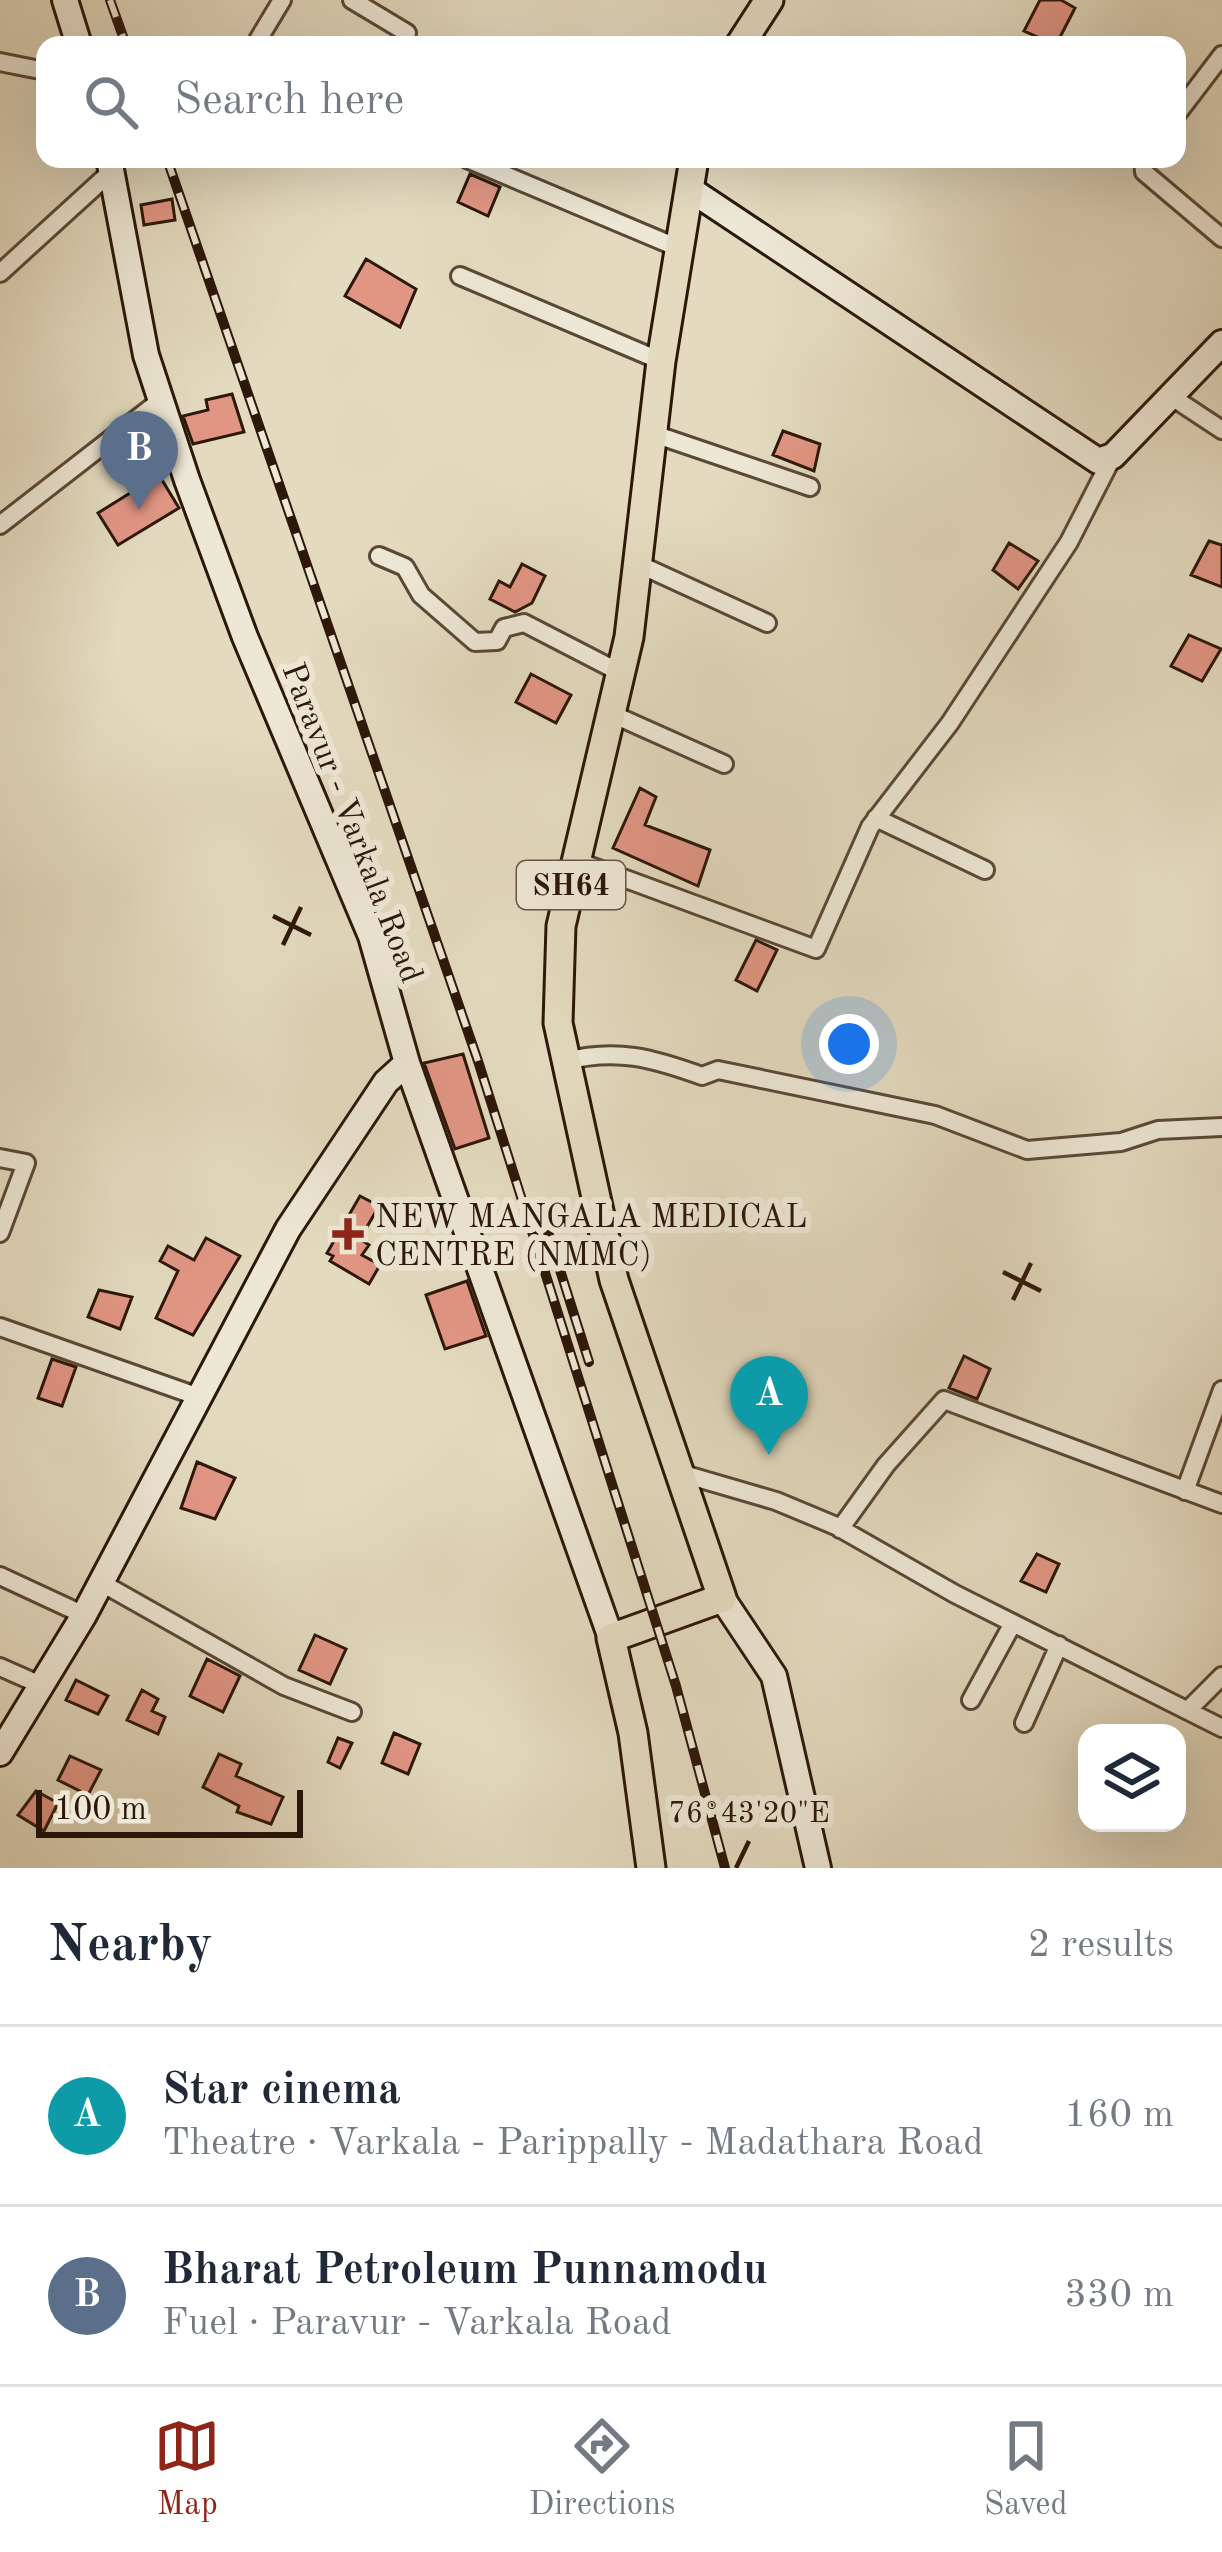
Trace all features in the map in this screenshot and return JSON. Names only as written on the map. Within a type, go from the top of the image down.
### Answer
[{"type":"main road","points":[[65,0],[77,36]]},
{"type":"main road","points":[[746,36],[769,0]]},
{"type":"main road","name":"Paravur - Varkala Road","points":[[112,168],[146,355],[161,400],[245,637],[371,936],[407,1063],[610,1638]]},
{"type":"main road","name":"SH64","points":[[692,168],[661,361],[621,673],[561,926],[558,1023],[614,1280],[722,1598]]},
{"type":"main road","points":[[688,188],[1098,461],[1113,456],[1222,343]]},
{"type":"main road","points":[[0,1753],[84,1615],[288,1229],[386,1082],[407,1063]]},
{"type":"main road","points":[[651,1868],[632,1733],[610,1638],[722,1598],[774,1676],[818,1868]]},
{"type":"street","points":[[260,36],[282,0]]},
{"type":"street","points":[[352,0],[406,36]]},
{"type":"street","points":[[1186,102],[1222,55]]},
{"type":"street","points":[[0,62],[36,69]]},
{"type":"street","points":[[0,273],[108,168]]},
{"type":"street","points":[[488,168],[681,249]]},
{"type":"street","points":[[1144,168],[1222,238]]},
{"type":"street","points":[[460,276],[661,361]]},
{"type":"street","points":[[1172,397],[1222,430]]},
{"type":"street","points":[[0,525],[161,400]]},
{"type":"street","points":[[654,434],[810,488]]},
{"type":"street","points":[[577,861],[816,949],[876,818],[950,723],[1069,542],[1113,456]]},
{"type":"street","points":[[380,556],[405,567],[421,596],[475,642],[497,641],[505,628],[524,623],[621,673]]},
{"type":"street","points":[[636,562],[767,623]]},
{"type":"street","points":[[612,714],[724,764]]},
{"type":"street","points":[[876,818],[985,870]]},
{"type":"street","points":[[565,1061],[598,1053],[640,1054],[702,1076],[718,1070],[935,1115],[1027,1150],[1121,1142],[1158,1130],[1222,1127]]},
{"type":"street","points":[[0,1158],[26,1162],[0,1233]]},
{"type":"street","points":[[0,1327],[202,1398]]},
{"type":"street","points":[[1185,1491],[1222,1390]]},
{"type":"street","points":[[840,1529],[886,1466],[944,1400],[1222,1504]]},
{"type":"street","points":[[680,1473],[776,1501],[840,1529],[1222,1728]]},
{"type":"street","points":[[0,1576],[84,1615]]},
{"type":"street","points":[[100,1582],[284,1686],[352,1712]]},
{"type":"street","points":[[971,1700],[1013,1622]]},
{"type":"street","points":[[1024,1723],[1059,1645]]},
{"type":"street","points":[[0,1667],[44,1685]]},
{"type":"street","points":[[1189,1709],[1222,1676]]},
{"type":"building","points":[[1040,0],[1061,0],[1075,8],[1061,36],[1024,31]]},
{"type":"building","points":[[470,174],[500,187],[488,216],[458,202]]},
{"type":"building","points":[[172,199],[175,220],[144,225],[141,205]]},
{"type":"building","points":[[366,259],[416,289],[400,327],[345,296]]},
{"type":"building","points":[[232,394],[244,432],[193,444],[183,416],[208,410],[206,400]]},
{"type":"building","points":[[783,431],[820,444],[814,471],[773,455]]},
{"type":"building","points":[[159,475],[179,508],[118,545],[98,513]]},
{"type":"building","points":[[1209,541],[1222,545],[1222,587],[1191,575]]},
{"type":"building","points":[[1009,543],[1038,561],[1018,589],[993,570]]},
{"type":"building","points":[[522,564],[545,576],[532,603],[515,612],[490,599],[499,581],[510,587]]},
{"type":"building","points":[[1189,635],[1221,649],[1202,681],[1171,666]]},
{"type":"building","points":[[531,674],[571,695],[556,723],[516,702]]},
{"type":"building","points":[[640,788],[656,797],[645,825],[710,850],[698,886],[613,848]]},
{"type":"building","points":[[756,940],[777,950],[757,991],[736,980]]},
{"type":"building","points":[[463,1054],[489,1138],[455,1149],[424,1063]]},
{"type":"building","name":"NEW MANGALA MEDICAL CENTRE (NMMC)","points":[[360,1196],[379,1206],[360,1239],[369,1245],[362,1255],[380,1265],[369,1284],[330,1261],[333,1256],[327,1253]]},
{"type":"building","points":[[206,1238],[240,1256],[193,1335],[156,1318],[178,1271],[160,1261],[168,1246],[194,1260]]},
{"type":"building","points":[[467,1281],[486,1336],[445,1349],[426,1295]]},
{"type":"building","points":[[99,1290],[132,1297],[120,1329],[88,1317]]},
{"type":"building","points":[[964,1356],[990,1369],[977,1399],[949,1388]]},
{"type":"building","points":[[52,1359],[76,1367],[62,1406],[38,1398]]},
{"type":"building","points":[[197,1462],[235,1478],[215,1519],[181,1508]]},
{"type":"building","points":[[1037,1554],[1059,1564],[1046,1592],[1021,1581]]},
{"type":"building","points":[[315,1635],[346,1649],[330,1684],[299,1670]]},
{"type":"building","points":[[207,1659],[240,1676],[223,1712],[190,1696]]},
{"type":"building","points":[[76,1680],[108,1696],[98,1714],[66,1700]]},
{"type":"building","points":[[142,1690],[158,1699],[152,1711],[165,1717],[158,1734],[127,1720]]},
{"type":"building","points":[[394,1733],[420,1744],[408,1774],[382,1763]]},
{"type":"building","points":[[338,1738],[352,1743],[340,1768],[328,1762]]},
{"type":"building","points":[[219,1754],[241,1764],[236,1776],[283,1797],[271,1824],[237,1812],[239,1806],[203,1787]]},
{"type":"building","points":[[70,1756],[101,1770],[88,1795],[58,1780]]},
{"type":"building","points":[[36,1791],[58,1803],[44,1831],[18,1815]]},
{"type":"railway","points":[[110,0],[123,36]]},
{"type":"railway","points":[[170,168],[478,1061],[676,1686],[725,1868]]},
{"type":"railway","points":[[542,1213],[589,1362]]},
{"type":"place","name":"Bharat Petroleum Punnamodu","points":[[139,510]]},
{"type":"place","name":"NEW MANGALA MEDICAL CENTRE (NMMC)","points":[[348,1234]]},
{"type":"place","name":"Star cinema","points":[[769,1455]]}]
